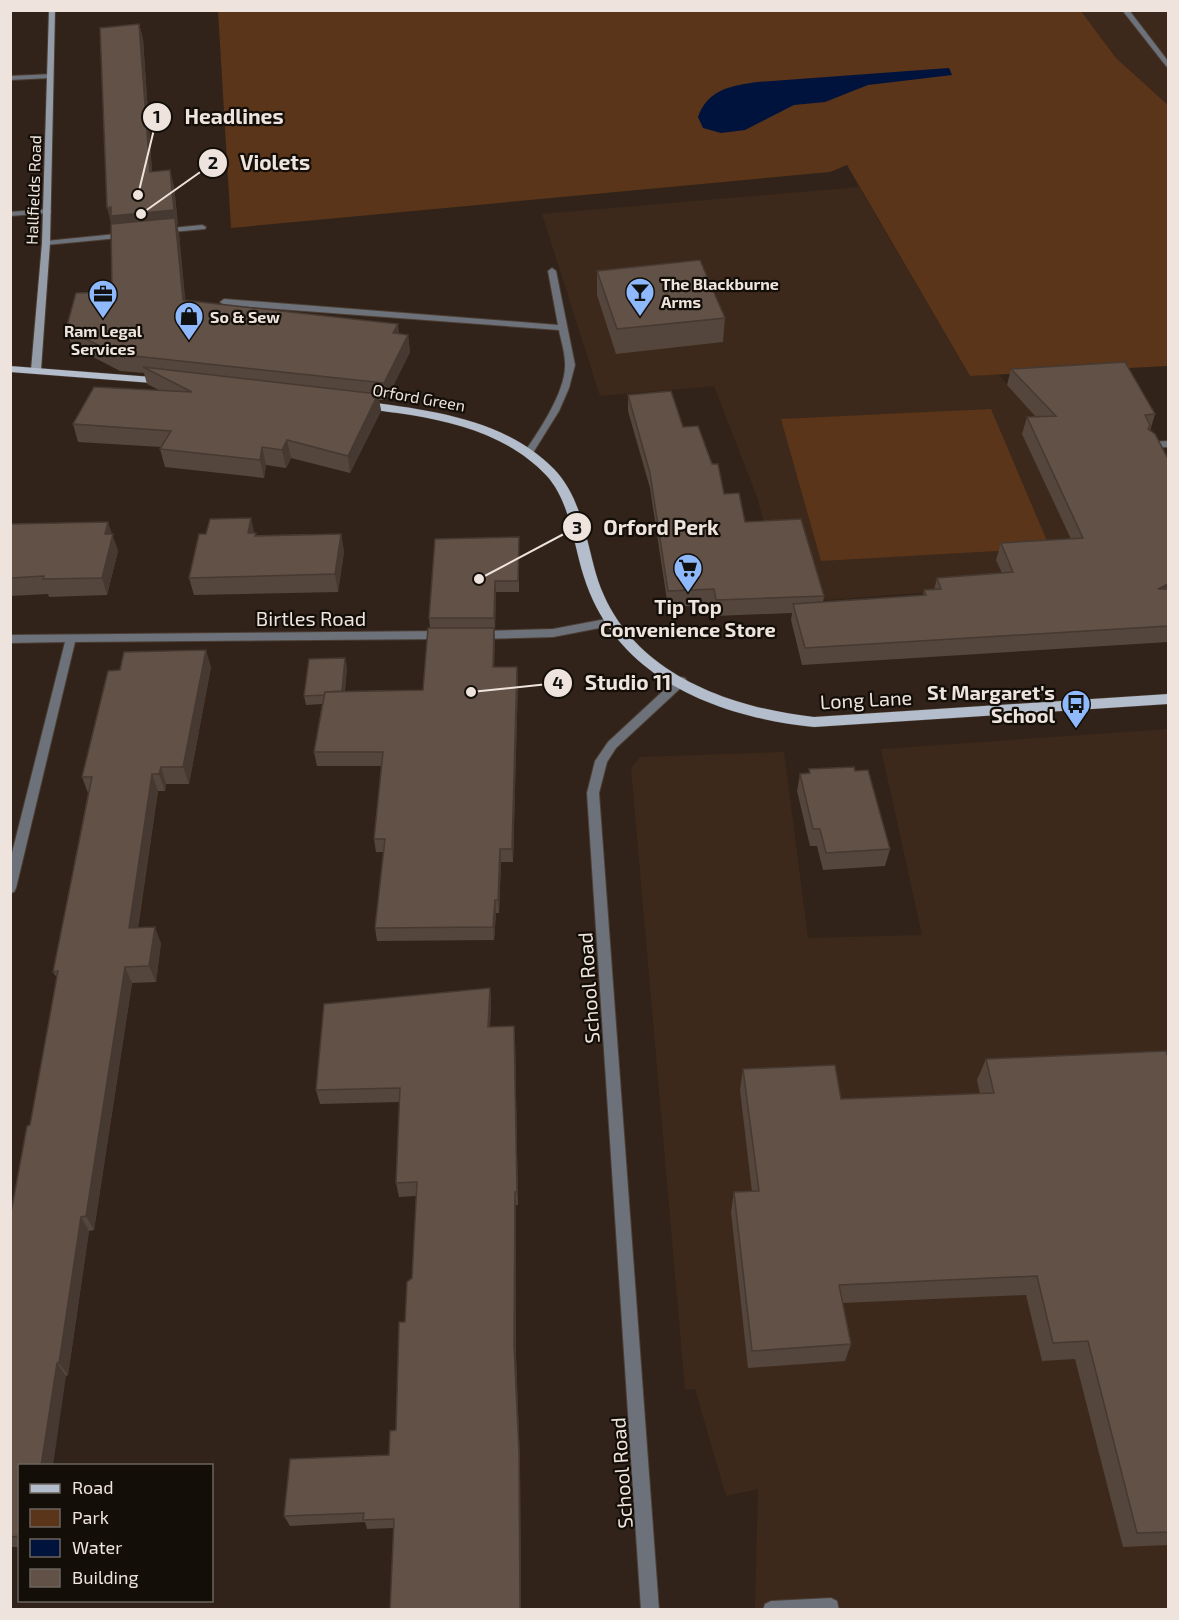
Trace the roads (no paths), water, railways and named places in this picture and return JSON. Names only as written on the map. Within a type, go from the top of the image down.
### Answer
[{"type":"main road","points":[[10,369],[180,382]]},
{"type":"main road","name":"Orford Green","points":[[348,402],[432,414],[468,422],[500,435],[528,454]]},
{"type":"main road","points":[[528,454],[552,474],[565,494],[595,590],[611,622],[628,645],[653,665],[681,681]]},
{"type":"main road","name":"Long Lane","points":[[681,681],[752,712],[776,719],[814,722],[1168,699]]},
{"type":"street","name":"Hallfields Road","points":[[36,370],[46,243],[52,10]]},
{"type":"street","points":[[1125,10],[1168,65]]},
{"type":"street","points":[[10,78],[51,76]]},
{"type":"street","points":[[10,214],[47,211]]},
{"type":"street","points":[[156,232],[202,227]]},
{"type":"street","points":[[46,243],[133,234]]},
{"type":"street","points":[[528,454],[547,426],[569,376],[570,365],[552,271]]},
{"type":"street","points":[[224,302],[564,328]]},
{"type":"street","points":[[1149,445],[1168,444]]},
{"type":"street","name":"Birtles Road","points":[[10,639],[553,633],[611,622]]},
{"type":"street","points":[[10,888],[71,638]]},
{"type":"street","name":"School Road","points":[[650,1610],[593,793],[601,761],[612,745],[681,681]]},
{"type":"street","points":[[771,1610],[831,1607]]},
{"type":"water","points":[[949,68],[952,75],[868,85],[825,102],[794,105],[745,130],[721,133],[703,128],[698,117],[702,108],[714,95],[721,90],[738,85]]},
{"type":"place","name":"Headlines","points":[[138,195]]},
{"type":"place","name":"Violets","points":[[141,214]]},
{"type":"place","name":"The Blackburne Arms","points":[[640,318]]},
{"type":"place","name":"Ram Legal Services","points":[[103,320]]},
{"type":"place","name":"So & Sew","points":[[189,342]]},
{"type":"place","name":"Orford Perk","points":[[479,579]]},
{"type":"place","name":"Tip Top Convenience Store","points":[[688,594]]},
{"type":"place","name":"Studio 11","points":[[471,692]]},
{"type":"place","name":"St Margaret's School","points":[[1076,730]]}]
